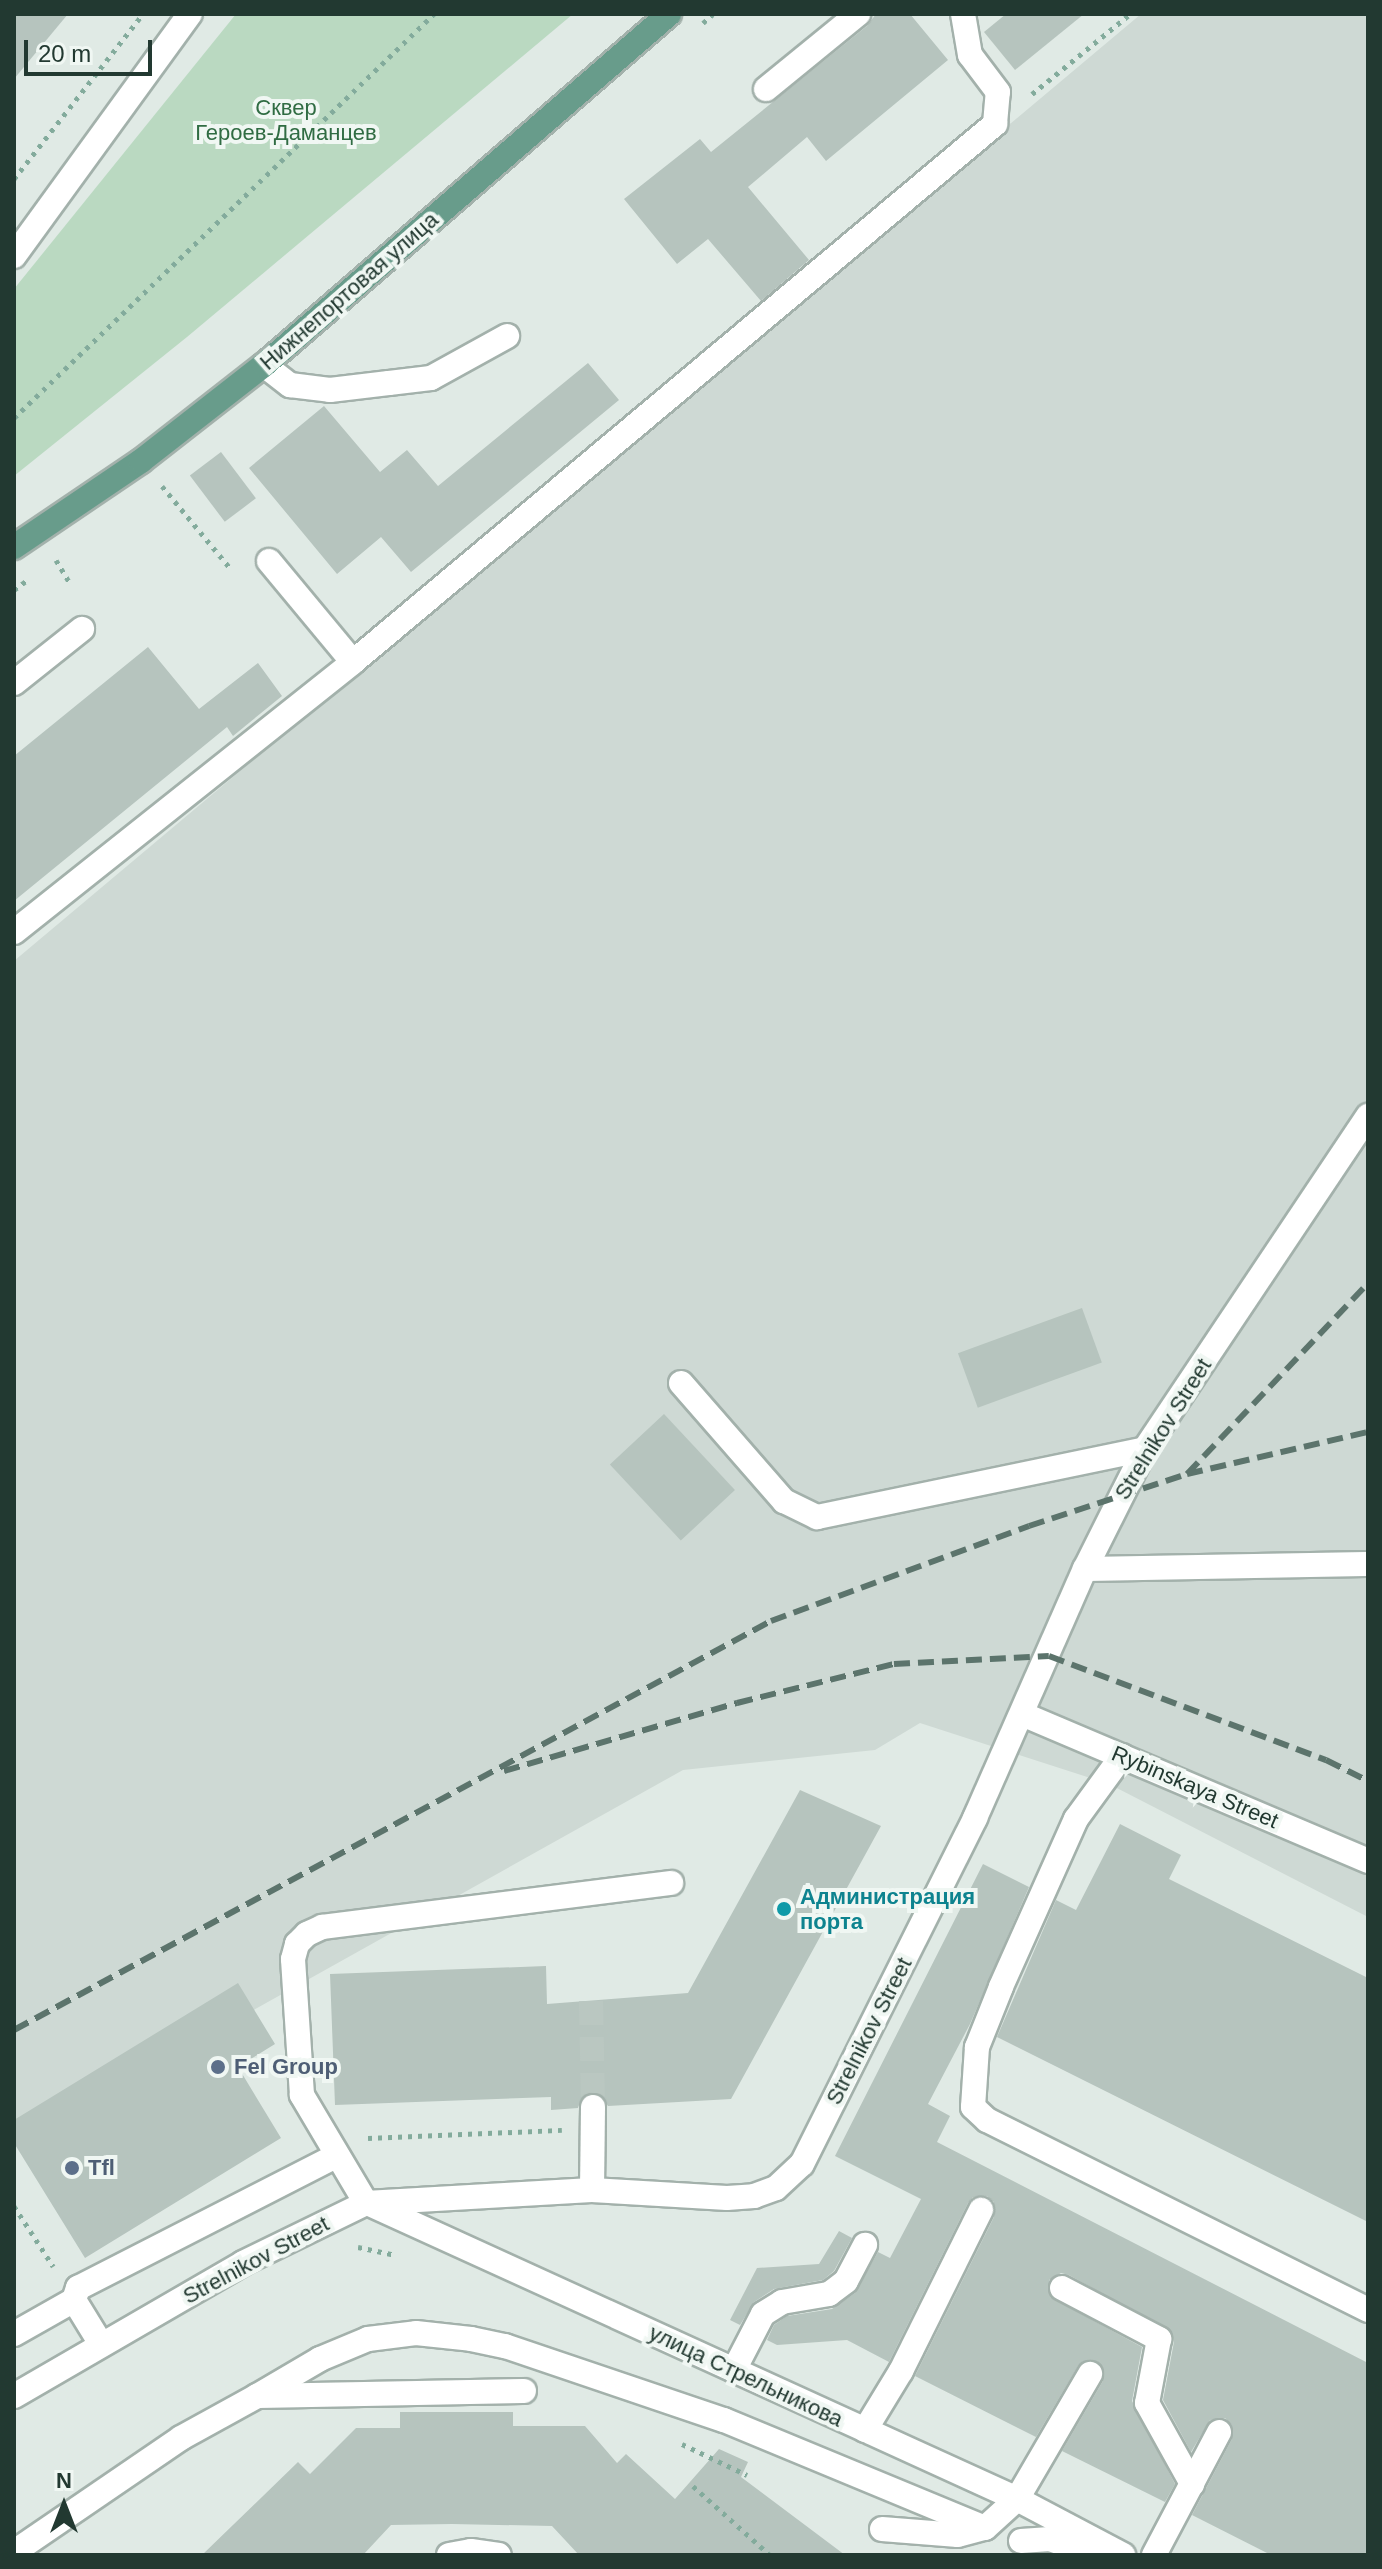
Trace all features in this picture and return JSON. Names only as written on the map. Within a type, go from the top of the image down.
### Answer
[{"type":"main road","name":"Нижнепортовая улица","points":[[14,547],[141,461],[264,365],[669,14]]},
{"type":"street","points":[[14,256],[190,14]]},
{"type":"street","points":[[766,89],[858,14]]},
{"type":"street","points":[[14,932],[353,662],[995,124],[998,92],[970,55],[963,14]]},
{"type":"street","points":[[264,365],[290,385],[330,390],[431,378],[507,336]]},
{"type":"street","points":[[269,561],[353,662]]},
{"type":"street","points":[[14,683],[82,629]]},
{"type":"street","name":"Strelnikov Street","points":[[14,2396],[243,2263],[366,2203],[592,2190],[727,2198],[754,2196],[776,2188],[802,2164],[975,1818],[1085,1569],[1145,1449],[1368,1116]]},
{"type":"street","points":[[681,1383],[784,1501],[817,1517],[1145,1449]]},
{"type":"street","points":[[1085,1569],[1368,1564]]},
{"type":"street","name":"Rybinskaya Street","points":[[1022,1714],[1368,1861]]},
{"type":"street","points":[[1122,1756],[1076,1819],[1001,1987],[977,2047],[973,2107],[987,2120],[1368,2310]]},
{"type":"street","points":[[366,2203],[302,2095],[293,1959],[297,1944],[307,1934],[322,1927],[671,1883]]},
{"type":"street","points":[[592,2190],[594,2118]]},
{"type":"street","points":[[14,2334],[74,2298],[78,2288],[332,2148]]},
{"type":"street","name":"улица Стрельникова","points":[[366,2203],[1017,2499],[1115,2551]]},
{"type":"street","points":[[865,2430],[901,2371],[981,2210]]},
{"type":"street","points":[[734,2370],[763,2314],[782,2302],[829,2294],[846,2281],[865,2245]]},
{"type":"street","points":[[1062,2288],[1159,2339],[1147,2403],[1192,2484]]},
{"type":"street","points":[[74,2298],[101,2344]]},
{"type":"street","points":[[14,2552],[181,2438],[320,2359],[368,2339],[416,2333],[505,2346],[724,2420],[985,2528]]},
{"type":"street","points":[[882,2529],[958,2535],[985,2528],[1017,2499],[1090,2374]]},
{"type":"street","points":[[257,2396],[524,2391]]},
{"type":"street","points":[[1154,2555],[1219,2432]]},
{"type":"street","points":[[1021,2541],[1050,2539],[1083,2551],[1115,2551]]},
{"type":"street","points":[[449,2555],[471,2551],[499,2555]]},
{"type":"path","points":[[14,179],[143,14]]},
{"type":"path","points":[[14,418],[434,14]]},
{"type":"path","points":[[995,124],[1130,14]]},
{"type":"path","points":[[141,461],[231,569]]},
{"type":"path","points":[[56,559],[69,582]]},
{"type":"path","points":[[332,2148],[594,2118]]},
{"type":"path","points":[[14,2206],[74,2298]]},
{"type":"path","points":[[697,2453],[747,2475]]},
{"type":"path","points":[[693,2486],[770,2555]]},
{"type":"shaded area","points":[[1141,14],[1368,14],[1368,1917],[1109,1784],[920,1723],[875,1750],[683,1770],[14,2144],[14,961]]},
{"type":"green space","name":"Сквер Героев-Даманцев","points":[[236,14],[573,14],[187,337],[14,476],[14,289]]},
{"type":"building","points":[[14,14],[68,14],[14,79]]},
{"type":"building","points":[[876,14],[910,14],[948,60],[826,161],[807,137],[748,187],[809,260],[761,301],[708,239],[677,264],[624,199],[700,139],[711,152],[867,26]]},
{"type":"building","points":[[1006,14],[1084,14],[1015,70],[984,32]]},
{"type":"building","points":[[588,363],[619,400],[411,572],[381,537],[337,574],[249,468],[324,406],[380,472],[407,450],[438,486]]},
{"type":"building","points":[[221,452],[256,498],[225,522],[190,475]]},
{"type":"building","points":[[148,647],[199,709],[258,663],[282,696],[233,736],[227,727],[14,901],[14,756]]},
{"type":"building","points":[[1082,1308],[1102,1363],[978,1408],[958,1353]]},
{"type":"building","points":[[664,1414],[735,1490],[681,1541],[610,1464]]},
{"type":"building","points":[[800,1790],[881,1826],[731,2099],[608,2106],[601,2095],[592,2092],[581,2099],[578,2108],[551,2110],[551,2097],[335,2105],[330,1974],[546,1966],[547,2004],[688,1993]]},
{"type":"building","points":[[1120,1824],[1181,1855],[1169,1879],[1368,1978],[1368,2222],[997,2037],[1056,1900],[1076,1910]]},
{"type":"building","points":[[983,1864],[1029,1887],[970,2024],[928,2104],[950,2116],[937,2142],[1368,2363],[1368,2555],[1271,2555],[1192,2515],[1232,2439],[1232,2425],[1225,2418],[1210,2420],[1191,2452],[1163,2400],[1174,2342],[1172,2332],[1069,2275],[1061,2273],[1049,2280],[1050,2297],[1142,2347],[1132,2401],[1175,2484],[1165,2502],[1062,2451],[1103,2381],[1103,2367],[1097,2361],[1083,2361],[1078,2366],[1036,2437],[915,2376],[994,2217],[994,2202],[987,2196],[973,2197],[968,2203],[889,2362],[847,2340],[777,2345],[767,2340],[774,2325],[787,2316],[832,2309],[855,2293],[878,2252],[890,2258],[921,2199],[835,2156]]},
{"type":"building","points":[[238,1983],[275,2044],[238,2067],[281,2138],[85,2258],[14,2143],[14,2120]]},
{"type":"building","points":[[839,2231],[852,2238],[834,2271],[823,2280],[774,2289],[754,2302],[740,2325],[730,2320],[757,2268],[819,2264]]},
{"type":"building","points":[[400,2412],[513,2412],[513,2426],[585,2426],[617,2463],[626,2454],[675,2499],[719,2449],[748,2462],[741,2477],[845,2555],[579,2555],[552,2526],[452,2524],[391,2525],[363,2555],[202,2555],[298,2462],[310,2474],[356,2428],[400,2428]]},
{"type":"tunnel","points":[[591,2001],[593,2107]]},
{"type":"railway","points":[[1187,1474],[1368,1283]]},
{"type":"railway","points":[[14,2030],[771,1621],[1029,1526],[1187,1474],[1368,1432]]},
{"type":"railway","points":[[504,1771],[737,1703],[894,1664],[1049,1656],[1326,1760],[1368,1781]]},
{"type":"place","name":"Администрация порта","points":[[784,1909]]},
{"type":"place","name":"Fel Group","points":[[218,2067]]},
{"type":"place","name":"Tfl","points":[[72,2168]]}]
